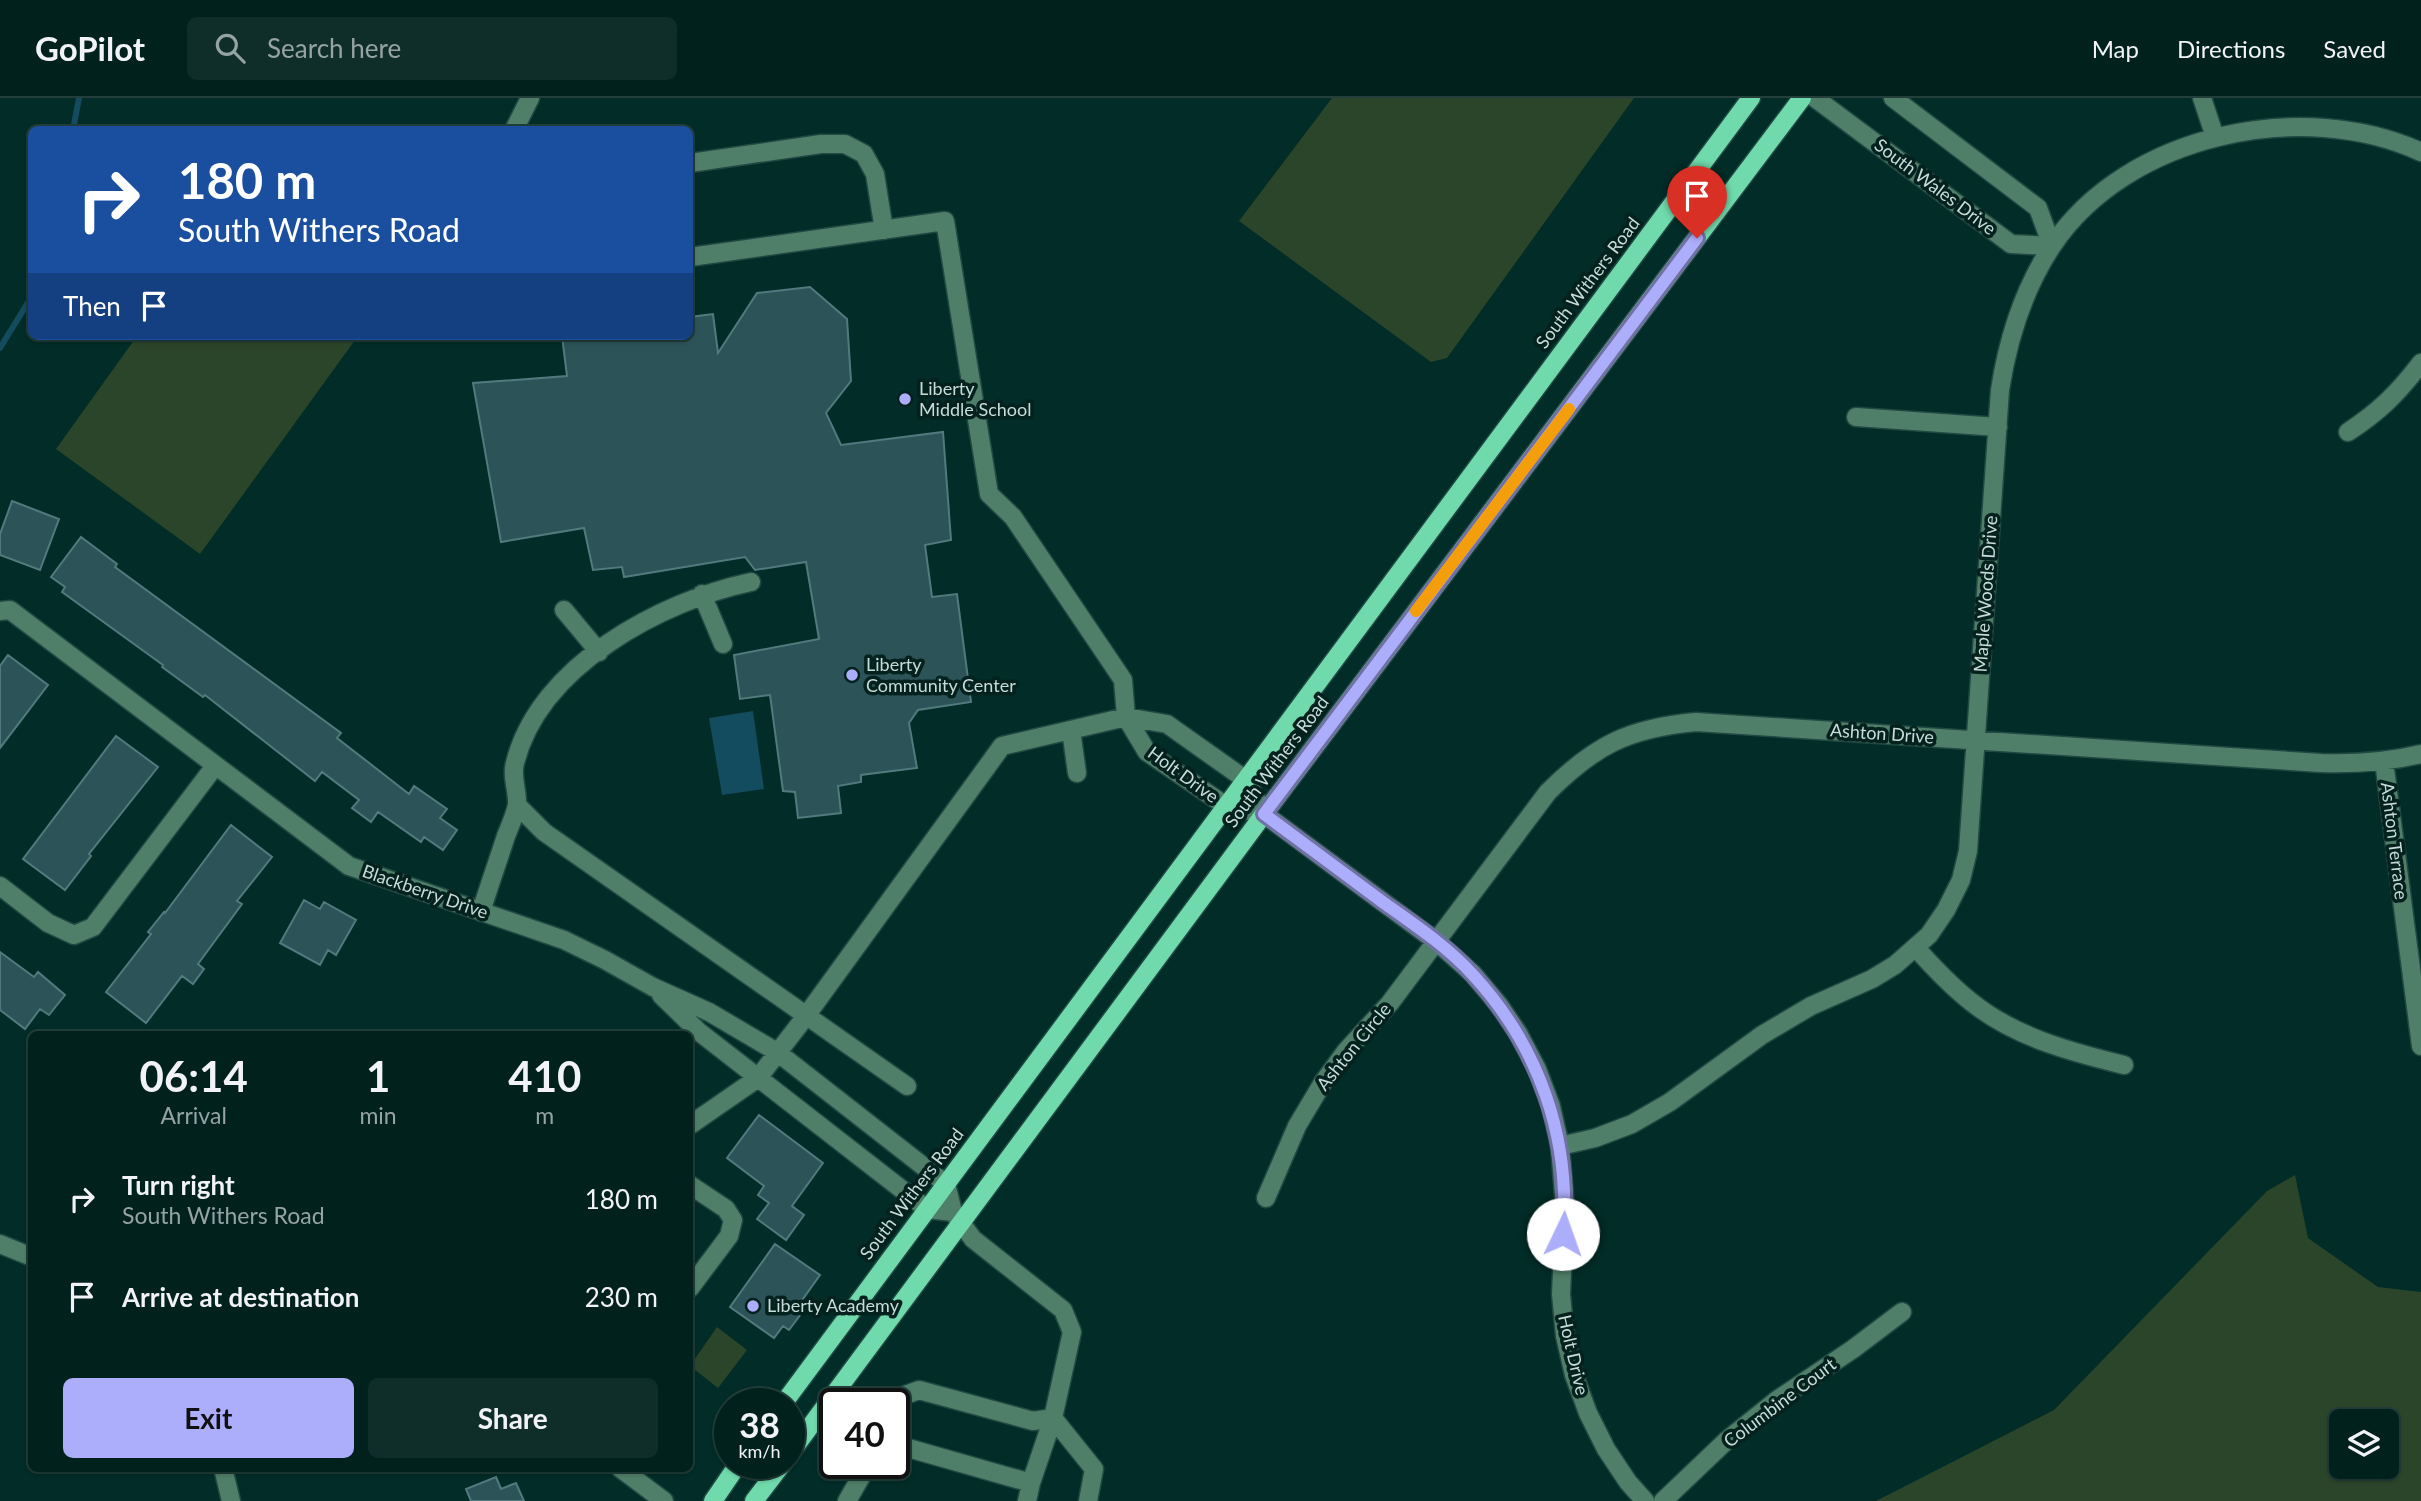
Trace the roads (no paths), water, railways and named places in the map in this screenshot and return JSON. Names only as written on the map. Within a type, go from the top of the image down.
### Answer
[{"type":"main road","name":"South Withers Road","points":[[795,1388],[1751,98]]},
{"type":"main road","name":"South Withers Road","points":[[805,1432],[957,1217],[1264,814],[1802,98]]},
{"type":"main road","points":[[713,1501],[728,1479]]},
{"type":"main road","points":[[754,1501],[771,1479]]},
{"type":"street","points":[[516,126],[530,98]]},
{"type":"street","name":"South Wales Drive","points":[[1815,98],[2011,244],[2052,246]]},
{"type":"street","points":[[1893,98],[2038,208],[2052,246]]},
{"type":"street","points":[[2202,98],[2212,128]]},
{"type":"street","name":"Maple Woods Drive","points":[[1560,1146],[1595,1138],[1632,1124],[1671,1102],[1762,1035],[1811,1006],[1872,979],[1895,965],[1916,948],[1946,910],[1961,880],[1968,851],[2005,358],[2016,317],[2033,278],[2052,246],[2084,207],[2112,182],[2164,148],[2212,128],[2277,114],[2350,117],[2379,127],[2421,152]]},
{"type":"street","points":[[693,163],[821,144],[845,144],[864,154],[875,174],[884,230]]},
{"type":"street","points":[[693,257],[945,222],[989,494],[1013,517],[1123,680],[1126,717],[1002,746],[758,1079],[693,1123]]},
{"type":"street","points":[[2348,432],[2375,414],[2399,392],[2421,363]]},
{"type":"street","points":[[1856,417],[1998,427]]},
{"type":"street","points":[[481,912],[517,806],[514,765],[526,732],[546,701],[570,675],[599,652],[660,611],[702,594],[751,582]]},
{"type":"street","points":[[702,594],[723,644]]},
{"type":"street","points":[[564,610],[599,652]]},
{"type":"street","name":"Blackberry Drive","points":[[0,611],[10,611],[349,866],[564,940],[653,987],[709,1012],[777,1052],[946,1184]]},
{"type":"street","name":"Holt Drive","points":[[1126,717],[1167,724],[1246,780],[1264,814]]},
{"type":"street","name":"Holt Drive","points":[[1126,717],[1147,752],[1226,806],[1264,814],[1437,942],[1473,974],[1518,1033],[1537,1069],[1551,1106],[1560,1146],[1565,1208],[1560,1294],[1565,1336],[1574,1375],[1588,1413],[1606,1448],[1628,1482],[1645,1501]]},
{"type":"street","name":"Ashton Drive","points":[[1437,942],[1548,792],[1591,754],[1628,735],[1661,725],[1696,722],[2321,763],[2384,761],[2421,754]]},
{"type":"street","points":[[1071,730],[1077,773]]},
{"type":"street","name":"Ashton Terrace","points":[[2384,761],[2421,1046]]},
{"type":"street","points":[[0,886],[48,923],[74,935],[93,927],[215,765]]},
{"type":"street","points":[[517,806],[544,832],[907,1086]]},
{"type":"street","name":"Ashton Circle","points":[[1266,1198],[1297,1126],[1322,1084],[1346,1051],[1390,1003],[1437,942]]},
{"type":"street","points":[[1916,948],[1946,980],[1991,1016],[2064,1049],[2124,1065]]},
{"type":"street","name":"Blackberry Drive","points":[[653,987],[698,1031],[927,1209]]},
{"type":"street","points":[[910,1450],[1029,1492],[1053,1418],[1072,1332],[1063,1310],[974,1239],[957,1217],[946,1184]]},
{"type":"street","points":[[693,1189],[726,1209],[733,1220],[729,1236],[693,1284]]},
{"type":"street","points":[[927,1209],[957,1217]]},
{"type":"street","points":[[0,1244],[28,1255]]},
{"type":"street","name":"Columbine Court","points":[[1663,1501],[1726,1441],[1777,1400],[1902,1312]]},
{"type":"street","points":[[910,1393],[919,1390],[1033,1421],[1053,1418]]},
{"type":"street","points":[[1053,1418],[1094,1469],[1088,1501]]},
{"type":"street","points":[[224,1472],[232,1501]]},
{"type":"street","points":[[625,1472],[664,1501]]},
{"type":"street","points":[[847,1501],[860,1479]]},
{"type":"water","points":[[753,711],[764,789],[722,795],[709,718]]},
{"type":"waterway","points":[[74,126],[79,98]]},
{"type":"waterway","points":[[0,348],[28,302]]},
{"type":"place","name":"Liberty Middle School","points":[[905,399]]},
{"type":"place","name":"Liberty Community Center","points":[[852,675]]},
{"type":"place","name":"Liberty Academy","points":[[753,1306]]}]
